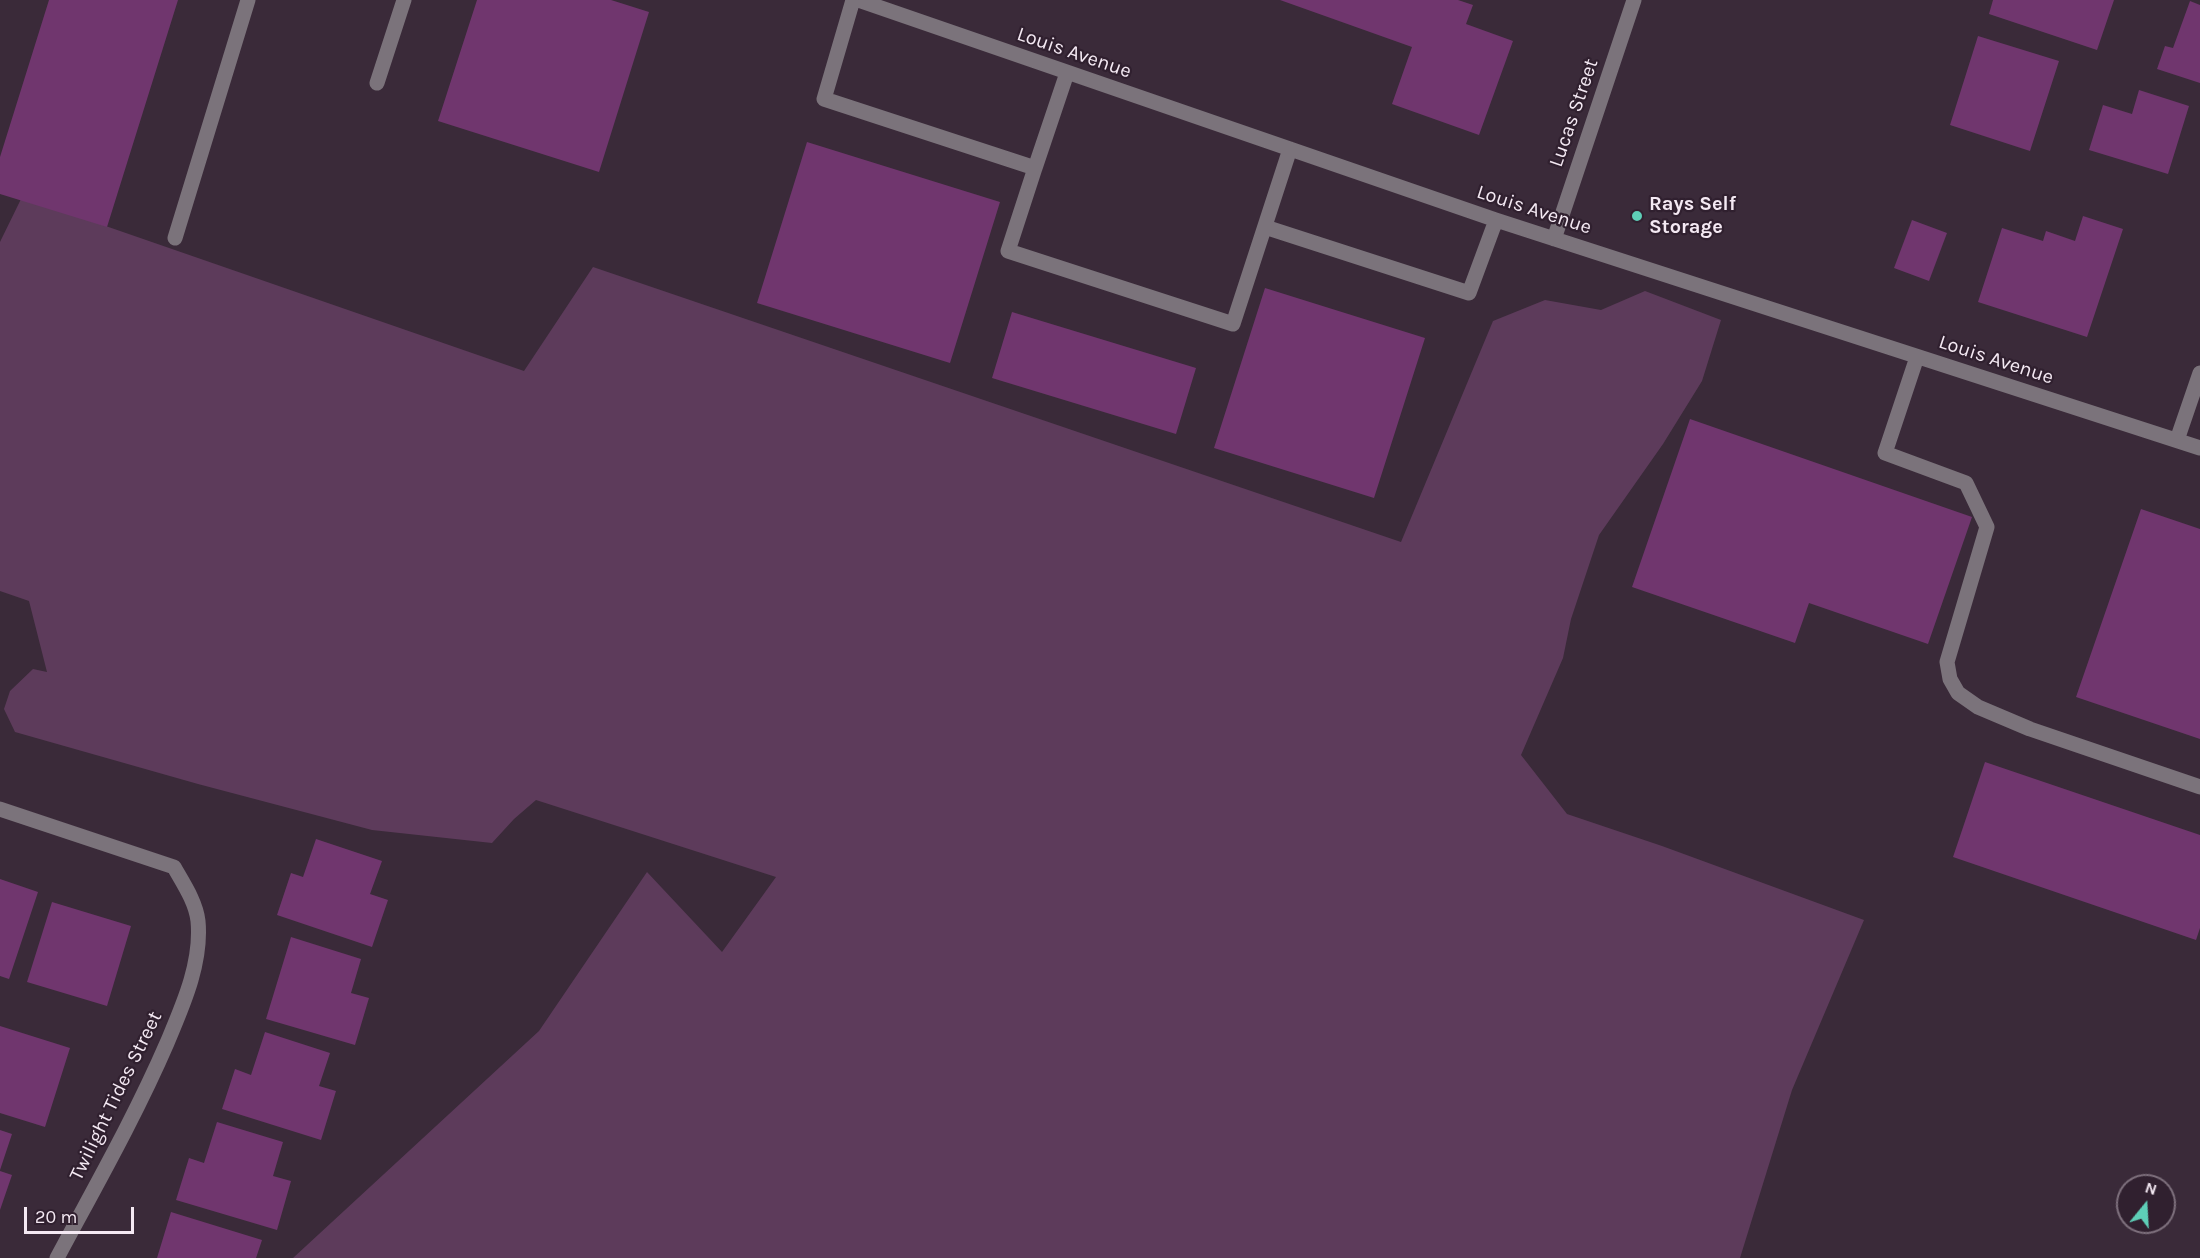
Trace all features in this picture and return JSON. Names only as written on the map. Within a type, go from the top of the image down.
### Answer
[{"type":"street","points":[[175,238],[248,0]]},
{"type":"street","points":[[377,83],[404,0]]},
{"type":"street","points":[[856,0],[824,99],[1035,168]]},
{"type":"street","name":"Louis Avenue","points":[[856,0],[1496,220],[2200,448]]},
{"type":"street","name":"Lucas Street","points":[[1554,239],[1634,0]]},
{"type":"street","points":[[1067,73],[1008,251],[1233,324],[1290,149]]},
{"type":"street","points":[[1265,227],[1469,294],[1496,220]]},
{"type":"street","points":[[1917,357],[1885,453],[1966,483],[1987,526],[1947,662],[1950,679],[1958,693],[1977,706],[2030,729],[2200,788]]},
{"type":"street","points":[[2177,440],[2200,373]]},
{"type":"street","name":"Twilight Tides Street","points":[[0,809],[174,867],[187,889],[198,919],[197,958],[181,1009],[146,1090],[57,1258]]},
{"type":"shaded area","points":[[22,197],[524,371],[593,267],[1401,542],[1493,321],[1545,300],[1601,310],[1645,291],[1721,320],[1702,381],[1663,444],[1599,535],[1571,619],[1563,658],[1521,755],[1567,814],[1864,920],[1792,1090],[1740,1258],[293,1258],[539,1031],[647,872],[722,952],[776,877],[536,800],[492,843],[372,830],[15,732],[4,709],[10,691],[33,669],[47,672],[29,601],[0,591],[0,242]]},
{"type":"building","points":[[49,0],[178,0],[107,227],[0,194],[0,157]]},
{"type":"building","points":[[477,0],[611,0],[649,12],[599,172],[438,121]]},
{"type":"building","points":[[1280,0],[1458,0],[1473,5],[1466,24],[1513,41],[1479,135],[1392,104],[1412,47]]},
{"type":"building","points":[[1993,0],[2114,0],[2097,50],[1989,14]]},
{"type":"building","points":[[2190,1],[2200,5],[2200,83],[2157,69],[2165,46],[2173,48]]},
{"type":"building","points":[[1978,36],[2059,61],[2030,151],[1950,125]]},
{"type":"building","points":[[2139,90],[2189,106],[2168,174],[2089,150],[2103,105],[2132,114]]},
{"type":"building","points":[[807,142],[1000,202],[950,363],[757,303]]},
{"type":"building","points":[[2083,216],[2123,229],[2087,337],[1978,302],[2002,228],[2043,241],[2046,231],[2075,241]]},
{"type":"building","points":[[1912,220],[1947,233],[1929,281],[1894,268]]},
{"type":"building","points":[[1265,288],[1425,338],[1374,498],[1214,448]]},
{"type":"building","points":[[1012,312],[1196,368],[1176,434],[992,378]]},
{"type":"building","points":[[1690,419],[1972,517],[1928,644],[1809,603],[1795,643],[1632,587]]},
{"type":"building","points":[[2141,509],[2200,529],[2200,739],[2076,697]]},
{"type":"building","points":[[1985,762],[2200,835],[2200,928],[2196,940],[1953,857]]},
{"type":"building","points":[[316,839],[382,861],[370,894],[388,900],[372,947],[277,915],[291,873],[303,877]]},
{"type":"building","points":[[0,879],[38,892],[9,979],[0,976]]},
{"type":"building","points":[[52,902],[131,926],[107,1006],[27,982]]},
{"type":"building","points":[[291,937],[361,959],[351,993],[369,998],[355,1045],[266,1019]]},
{"type":"building","points":[[0,1026],[70,1048],[45,1127],[0,1113]]},
{"type":"building","points":[[265,1032],[330,1053],[319,1086],[336,1091],[321,1140],[222,1109],[235,1069],[251,1075]]},
{"type":"building","points":[[217,1122],[283,1142],[273,1176],[291,1181],[277,1230],[176,1200],[189,1158],[204,1163]]},
{"type":"building","points":[[0,1130],[12,1134],[0,1170]]},
{"type":"building","points":[[0,1171],[12,1175],[0,1210]]},
{"type":"building","points":[[171,1212],[262,1240],[256,1258],[157,1258]]},
{"type":"place","name":"Rays Self Storage","points":[[1637,216]]}]
